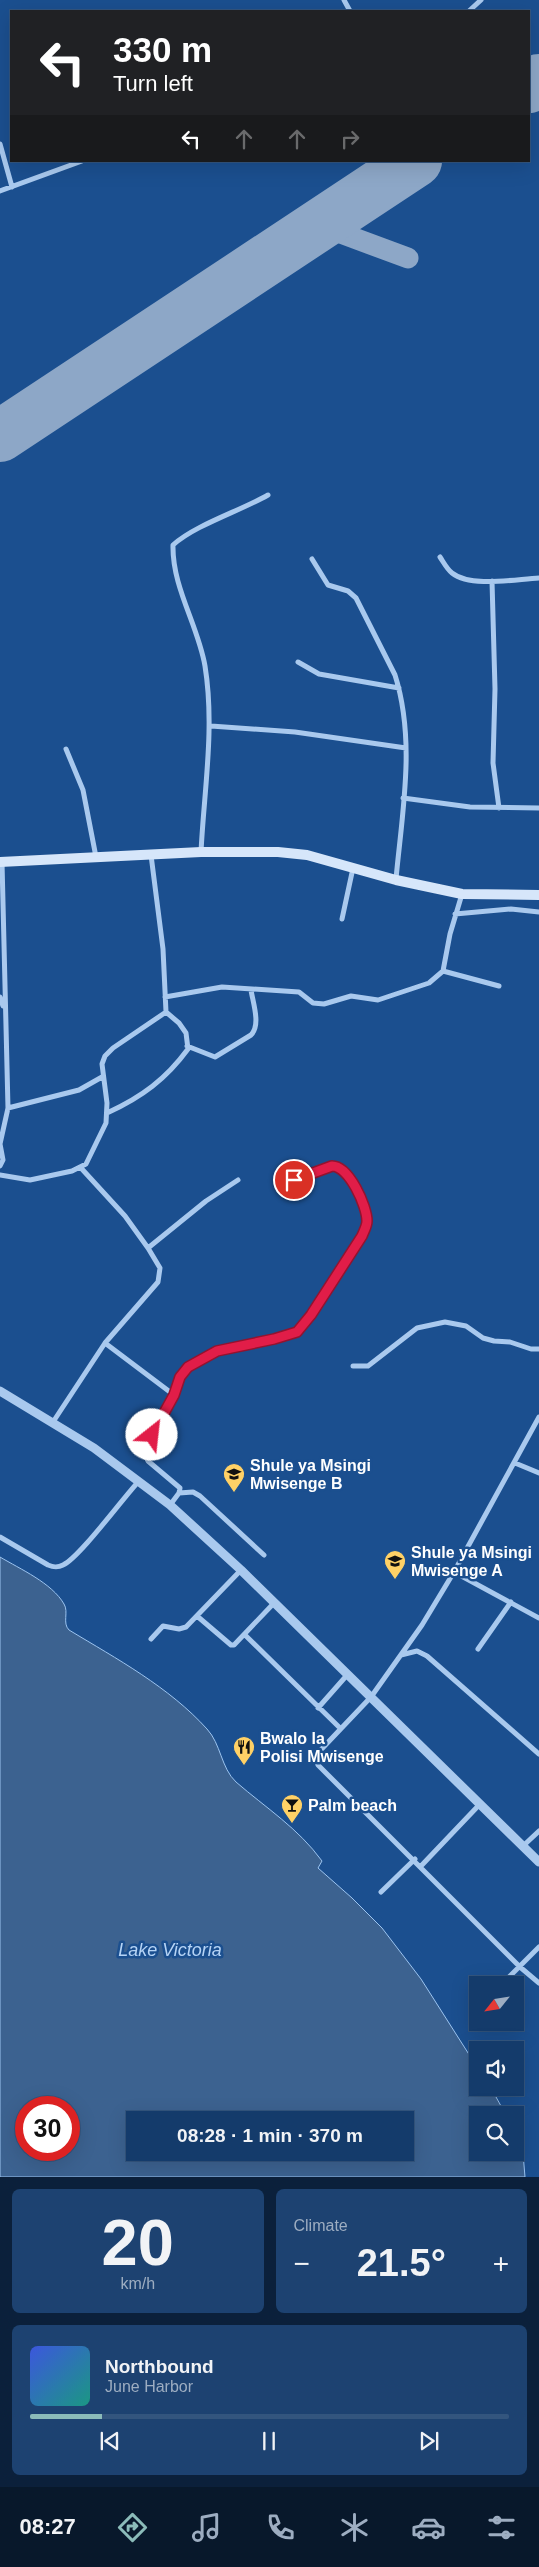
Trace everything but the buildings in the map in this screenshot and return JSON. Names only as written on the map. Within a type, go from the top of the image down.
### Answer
[{"type":"main road","points":[[1,862],[201,852],[301,854],[396,880],[462,894],[539,895]]},
{"type":"street","points":[[470,10],[481,0]]},
{"type":"street","points":[[0,144],[12,186]]},
{"type":"street","points":[[0,191],[79,162]]},
{"type":"street","points":[[201,852],[211,726],[201,646],[172,561],[173,545],[182,537],[244,509],[268,495]]},
{"type":"street","points":[[440,557],[453,574],[471,580],[492,581],[539,578]]},
{"type":"street","points":[[312,559],[328,585],[348,591],[356,598],[395,675],[399,688],[406,748],[404,798],[396,880]]},
{"type":"street","points":[[492,581],[495,689],[493,762],[499,808]]},
{"type":"street","points":[[298,662],[319,674],[399,688]]},
{"type":"street","points":[[211,726],[295,732],[406,748]]},
{"type":"street","points":[[66,749],[83,790],[96,857]]},
{"type":"street","points":[[404,798],[470,807],[539,808]]},
{"type":"street","points":[[107,1113],[156,1086],[172,1071],[188,1049],[186,1033],[180,1023],[166,1012],[163,949],[151,855]]},
{"type":"street","points":[[0,1166],[3,1160],[0,1144],[8,1108],[1,862]]},
{"type":"street","points":[[342,919],[353,867]]},
{"type":"street","points":[[165,998],[222,987],[299,992],[317,1004],[324,1004],[351,996],[378,1000],[429,983],[443,971],[455,914],[462,894]]},
{"type":"street","points":[[455,914],[511,909],[539,912]]},
{"type":"street","points":[[443,971],[499,986]]},
{"type":"street","points":[[187,1046],[215,1057],[251,1035],[255,1030],[256,1024],[251,990]]},
{"type":"street","points":[[0,997],[5,1011]]},
{"type":"street","points":[[0,1175],[30,1180],[81,1168],[89,1158],[102,1133],[107,1113],[102,1064],[109,1052],[166,1012]]},
{"type":"street","points":[[8,1108],[79,1090],[102,1077]]},
{"type":"street","points":[[179,1493],[177,1484],[148,1461],[144,1454],[174,1395],[180,1377],[188,1367],[217,1351],[297,1332],[318,1306],[362,1236],[367,1223],[366,1210],[359,1193],[343,1170],[332,1166],[294,1180]]},
{"type":"street","points":[[53,1422],[105,1343],[158,1282],[160,1268],[125,1216],[81,1168]]},
{"type":"street","points":[[148,1248],[206,1201],[238,1180]]},
{"type":"street","points":[[353,1366],[370,1365],[418,1328],[445,1322],[466,1326],[483,1338],[510,1342],[531,1349],[539,1349]]},
{"type":"street","points":[[105,1343],[174,1395]]},
{"type":"street","points":[[0,1391],[53,1422],[170,1505],[241,1570],[539,1862]]},
{"type":"street","points":[[539,1417],[454,1572],[400,1656],[371,1697],[316,1753],[316,1762],[422,1866],[520,1967],[539,1983]]},
{"type":"street","points":[[515,1463],[539,1473]]},
{"type":"street","points":[[0,1538],[48,1565],[63,1566],[76,1555],[138,1481]]},
{"type":"street","points":[[170,1505],[179,1493],[193,1492],[200,1496],[264,1555]]},
{"type":"street","points":[[151,1639],[163,1626],[183,1629],[241,1570]]},
{"type":"street","points":[[454,1572],[539,1618]]},
{"type":"street","points":[[478,1648],[512,1602]]},
{"type":"street","points":[[197,1616],[230,1645],[238,1643],[274,1603]]},
{"type":"street","points":[[245,1634],[340,1728]]},
{"type":"street","points":[[400,1656],[417,1651],[427,1656],[539,1754]]},
{"type":"street","points":[[318,1708],[348,1674]]},
{"type":"street","points":[[422,1866],[480,1804]]},
{"type":"street","points":[[523,1846],[539,1832]]},
{"type":"street","points":[[381,1892],[415,1859]]},
{"type":"street","points":[[510,1976],[539,1947]]},
{"type":"water","name":"Lake Victoria","points":[[0,1557],[35,1577],[59,1596],[66,1610],[66,1624],[69,1630],[142,1675],[192,1714],[212,1735],[227,1770],[236,1782],[303,1838],[322,1861],[318,1868],[382,1928],[421,1979],[469,2054],[469,2096],[495,2096],[501,2106],[469,2106],[469,2161],[524,2161],[525,2177],[0,2177]]},
{"type":"taxiway","points":[[319,225],[408,258]]},
{"type":"runway","points":[[530,86],[539,80]]},
{"type":"runway","points":[[0,436],[414,162]]},
{"type":"place","name":"Shule ya Msingi Mwisenge B","points":[[234,1493]]},
{"type":"place","name":"Shule ya Msingi Mwisenge A","points":[[395,1580]]},
{"type":"place","name":"Bwalo la Polisi Mwisenge","points":[[244,1766]]},
{"type":"place","name":"Palm beach","points":[[292,1824]]},
{"type":"route","points":[[152,1435],[174,1395],[180,1377],[188,1367],[217,1351],[297,1332],[311,1315],[362,1236],[367,1223],[366,1210],[359,1193],[343,1170],[338,1166],[332,1166],[294,1180]]}]
